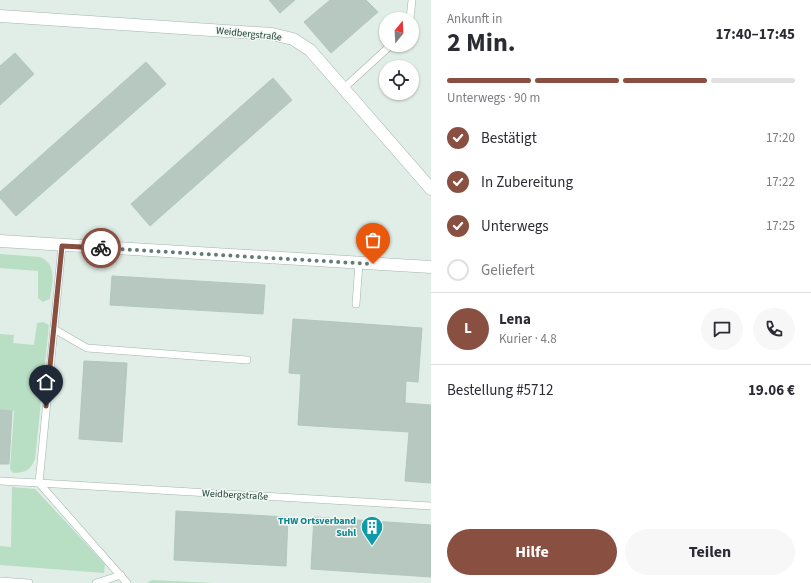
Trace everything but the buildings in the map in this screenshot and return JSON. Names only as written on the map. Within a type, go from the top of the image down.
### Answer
[{"type":"street","name":"Weidbergstraße","points":[[0,16],[272,34],[293,39],[310,50],[431,189]]},
{"type":"street","points":[[0,242],[431,267]]},
{"type":"lane","points":[[411,12],[412,0]]},
{"type":"lane","points":[[344,88],[383,52]]},
{"type":"lane","points":[[62,246],[39,483],[128,583]]},
{"type":"lane","points":[[356,304],[359,263]]},
{"type":"lane","points":[[54,329],[87,348],[247,360]]},
{"type":"lane","name":"Weidbergstraße","points":[[0,480],[431,506]]},
{"type":"lane","points":[[96,583],[121,575]]},
{"type":"lane","points":[[0,581],[29,583]]},
{"type":"green space","points":[[0,254],[40,257],[46,260],[52,270],[50,299],[43,302],[38,298],[38,271],[0,268]]},
{"type":"green space","points":[[43,322],[49,325],[35,459],[32,466],[27,470],[13,473],[10,469],[14,411],[0,410],[0,334],[14,335],[13,343],[34,345],[37,323]]},
{"type":"green space","points":[[12,487],[35,489],[105,564],[104,573],[0,565],[0,546],[11,547]]},
{"type":"green space","points":[[152,580],[214,583],[147,583]]},
{"type":"way so far","points":[[101,248],[373,264]]},
{"type":"place","name":"THW Ortsverband Suhl","points":[[372,546]]},
{"type":"route","points":[[46,406],[62,246],[101,248]]}]
